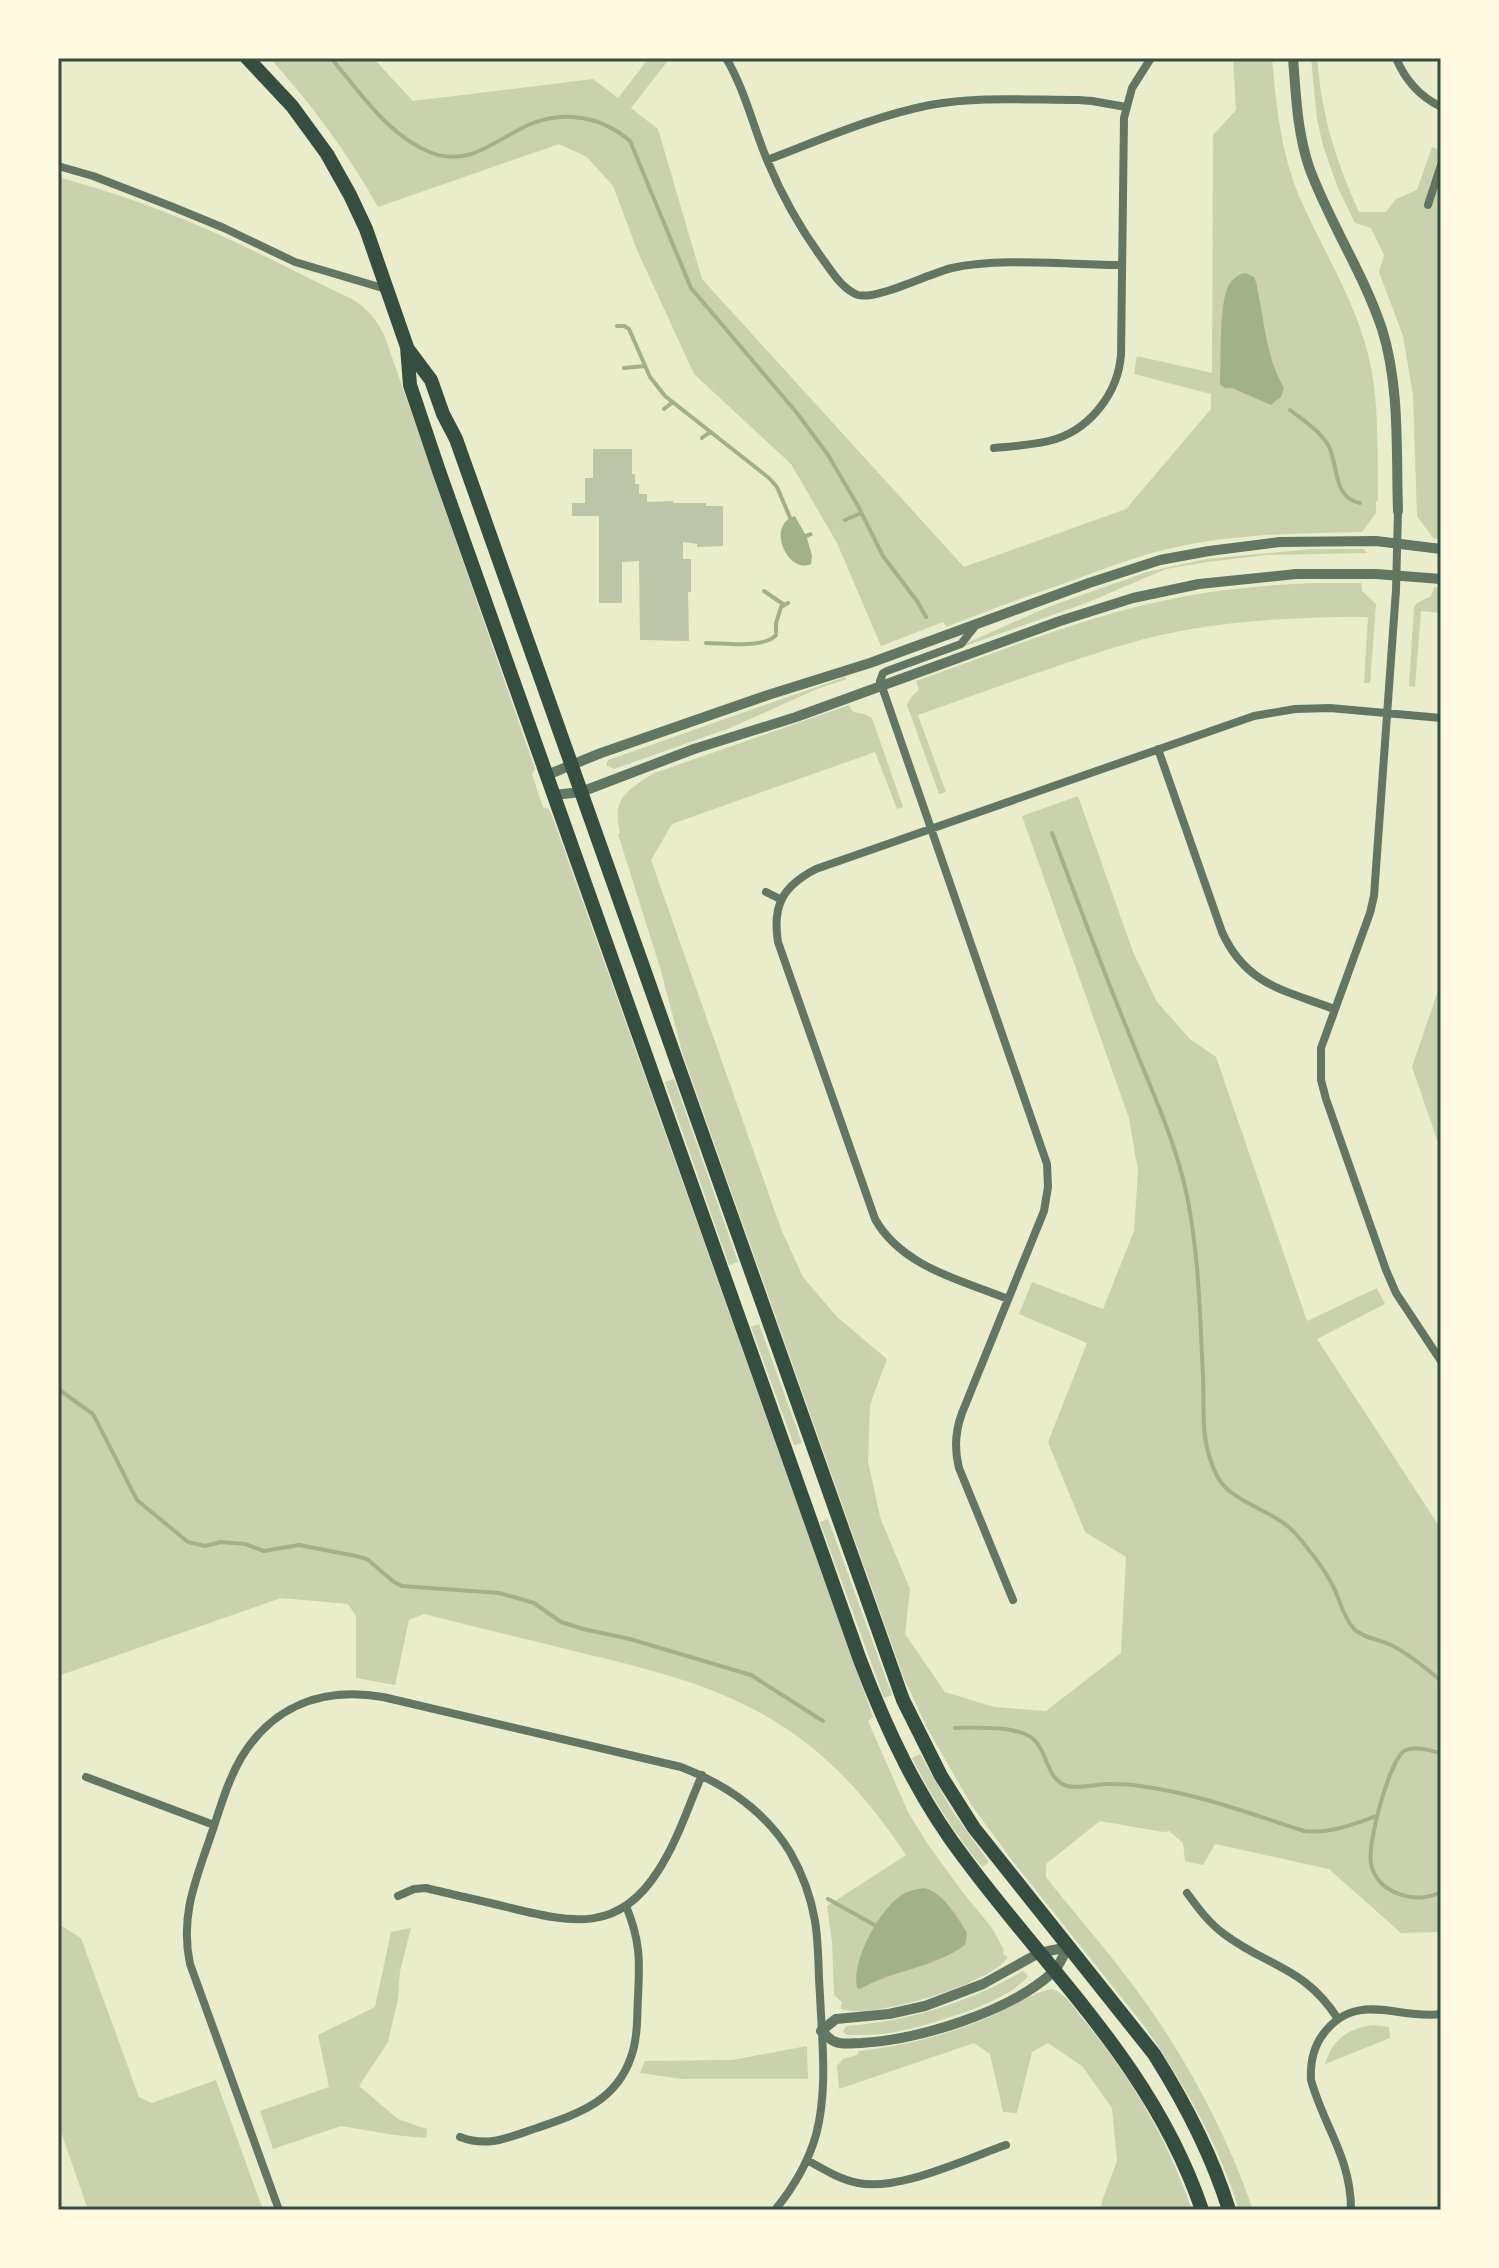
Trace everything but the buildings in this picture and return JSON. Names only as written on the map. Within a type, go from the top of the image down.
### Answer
[{"type":"main road","points":[[247,58],[292,106],[333,164],[366,229],[407,347],[410,385],[875,1699],[908,1769],[974,1872],[1097,2021],[1144,2089],[1176,2146],[1202,2210]]},
{"type":"main road","points":[[407,347],[431,380],[456,439],[900,1692],[927,1751],[962,1809],[991,1850],[1142,2037],[1168,2077],[1199,2134],[1229,2210]]},
{"type":"street","points":[[726,58],[741,87],[767,160],[788,205],[813,246],[842,284],[859,295],[872,295],[962,266],[1017,263],[1122,265]]},
{"type":"street","points":[[994,448],[1047,442],[1063,436],[1088,420],[1108,397],[1116,380],[1120,363],[1126,107],[1136,80],[1151,58]]},
{"type":"street","points":[[1293,58],[1298,124],[1309,166],[1371,299],[1389,357],[1395,411],[1398,511],[1397,575],[1374,896],[1320,1056],[1321,1080],[1388,1277],[1441,1361]]},
{"type":"street","points":[[1396,58],[1412,86],[1441,107]]},
{"type":"street","points":[[767,160],[883,118],[929,105],[1016,100],[1092,101],[1126,107]]},
{"type":"street","points":[[1428,205],[1441,165]]},
{"type":"street","points":[[58,166],[173,207],[295,262],[387,289]]},
{"type":"street","points":[[854,307],[859,295]]},
{"type":"street","points":[[547,775],[1138,566],[1183,555],[1280,542],[1397,543],[1441,549]]},
{"type":"street","points":[[554,795],[581,792],[694,749],[1133,598],[1181,587],[1296,574],[1397,575],[1441,579]]},
{"type":"street","points":[[976,625],[961,644],[885,672],[880,679],[1047,1164],[1048,1187],[1044,1211],[962,1413],[955,1446],[959,1468],[1013,1600]]},
{"type":"street","points":[[1008,1299],[914,1259],[895,1246],[881,1230],[870,1207],[778,942],[776,922],[780,899],[801,877],[816,869],[1268,712],[1309,708],[1441,718]]},
{"type":"street","points":[[1158,749],[1222,932],[1232,952],[1259,980],[1334,1009]]},
{"type":"street","points":[[766,892],[780,899]]},
{"type":"street","points":[[279,2210],[195,1981],[186,1943],[188,1904],[240,1759],[263,1730],[294,1707],[321,1697],[345,1693],[397,1701],[664,1762],[702,1775],[727,1788],[755,1811],[785,1844],[807,1889],[815,1922],[823,2096],[807,2160],[790,2192],[775,2210]]},
{"type":"street","points":[[398,1896],[426,1888],[551,1918],[569,1921],[599,1918],[626,1906],[647,1887],[660,1869],[702,1775]]},
{"type":"street","points":[[86,1777],[214,1825]]},
{"type":"street","points":[[1187,1893],[1221,1932],[1306,1982],[1322,1996],[1338,2019]]},
{"type":"street","points":[[460,2137],[472,2142],[491,2143],[570,2117],[592,2106],[618,2081],[628,2065],[633,2048],[638,1984],[638,1938],[626,1906]]},
{"type":"street","points":[[821,2031],[836,2019],[901,2013],[937,2002],[983,1984],[1039,1953],[1068,1947]]},
{"type":"street","points":[[821,2031],[836,2042],[871,2042],[914,2036],[948,2026],[996,2007],[1039,1983],[1055,1971],[1068,1947]]},
{"type":"street","points":[[1351,2210],[1345,2163],[1311,2080],[1314,2050],[1324,2033],[1349,2012],[1368,2008],[1415,2015],[1441,2014]]},
{"type":"street","points":[[807,2160],[841,2178],[881,2185],[915,2177],[1006,2145]]},
{"type":"shaded area","points":[[270,58],[373,58],[413,101],[593,79],[618,98],[649,58],[670,58],[631,108],[658,129],[702,279],[964,567],[1126,509],[1211,409],[1211,394],[1134,374],[1137,356],[1212,373],[1213,135],[1236,110],[1233,58],[1272,58],[1280,128],[1293,179],[1346,293],[1368,354],[1377,427],[1376,513],[1362,532],[1242,537],[1160,551],[946,627],[943,622],[881,646],[837,543],[791,464],[694,374],[637,250],[613,186],[587,157],[559,144],[378,207],[328,130]]},
{"type":"shaded area","points":[[1311,58],[1317,58],[1331,137],[1359,212],[1386,212],[1396,199],[1417,190],[1432,147],[1441,150],[1441,540],[1433,538],[1417,516],[1413,395],[1403,336],[1379,272],[1384,255],[1371,228],[1355,223],[1338,188],[1317,119]]},
{"type":"shaded area","points":[[58,177],[189,221],[246,247],[352,299],[367,311],[382,331],[535,769],[532,774],[543,807],[549,809],[554,821],[873,1717],[868,1721],[908,1812],[961,1890],[992,1928],[1004,1950],[1003,1954],[1008,1957],[979,1978],[902,2004],[856,2011],[841,2009],[842,2002],[834,1995],[827,1906],[906,1855],[850,1783],[816,1751],[756,1710],[682,1680],[424,1614],[409,1620],[395,1685],[356,1678],[356,1616],[348,1604],[281,1598],[58,1676]]},
{"type":"shaded area","points":[[1245,273],[1254,277],[1256,282],[1269,351],[1284,388],[1281,397],[1271,405],[1220,384],[1224,298],[1232,281]]},
{"type":"shaded area","points":[[795,516],[805,534],[811,532],[813,535],[807,538],[811,564],[795,562],[783,548],[782,529],[786,521]]},
{"type":"shaded area","points":[[1311,549],[1364,549],[1367,553],[1267,555],[1166,569],[1086,603],[906,667],[904,665],[969,642],[1048,607],[1147,572],[1206,559]]},
{"type":"shaded area","points":[[1361,583],[1362,591],[1376,604],[1370,683],[1364,683],[1368,617],[1255,621],[1144,639],[1059,665],[918,715],[946,792],[939,794],[907,705],[919,690],[916,681],[1063,628],[1123,610],[1235,589]]},
{"type":"shaded area","points":[[1434,587],[1441,588],[1441,613],[1421,611],[1415,687],[1409,686],[1414,607],[1431,596]]},
{"type":"shaded area","points":[[845,677],[847,679],[730,728],[614,769],[606,765],[608,760]]},
{"type":"shaded area","points":[[849,705],[853,712],[872,718],[903,807],[897,809],[875,752],[672,824],[651,860],[781,1229],[803,1277],[837,1317],[887,1359],[870,1405],[868,1461],[880,1517],[910,1589],[905,1634],[945,1692],[994,1707],[1046,1711],[1121,1653],[1126,1557],[1085,1532],[1048,1442],[1087,1343],[1019,1314],[1032,1282],[1103,1309],[1134,1231],[1138,1171],[1129,1118],[1022,816],[1078,796],[1133,952],[1157,1002],[1190,1039],[1216,1057],[1307,1321],[1377,1288],[1385,1304],[1317,1339],[1441,1529],[1441,1932],[1401,1933],[1329,1869],[1215,1844],[1203,1865],[1185,1861],[1183,1843],[1169,1831],[1100,1821],[1046,1864],[1046,1877],[1134,1987],[1178,2052],[1220,2128],[1253,2210],[1239,2210],[1199,2115],[1145,2027],[972,1806],[927,1728],[903,1676],[683,1055],[661,971],[618,834],[618,811],[623,797],[652,774]]},
{"type":"shaded area","points":[[1441,982],[1441,1151],[1412,1067]]},
{"type":"shaded area","points":[[674,1079],[738,1262],[729,1265],[665,1082]]},
{"type":"shaded area","points":[[759,1324],[802,1443],[794,1445],[751,1327]]},
{"type":"shaded area","points":[[828,1519],[892,1695],[884,1698],[820,1522]]},
{"type":"shaded area","points":[[920,1754],[953,1812],[989,1862],[982,1867],[953,1828],[919,1772],[912,1758]]},
{"type":"shaded area","points":[[924,1888],[944,1900],[954,1913],[967,1933],[965,1945],[940,1959],[857,1988],[856,1977],[862,1951],[884,1913],[900,1896]]},
{"type":"shaded area","points":[[58,1924],[81,1938],[139,2097],[152,2103],[216,2080],[263,2210],[88,2210],[58,2123]]},
{"type":"shaded area","points":[[411,1928],[388,2042],[359,2086],[398,2119],[427,2129],[426,2138],[341,2126],[273,2149],[260,2111],[329,2087],[318,2035],[375,2007],[391,1932]]},
{"type":"shaded area","points":[[1023,1971],[1028,1976],[1003,1995],[943,2019],[885,2034],[846,2035],[843,2031],[846,2026],[893,2020],[938,2009]]},
{"type":"shaded area","points":[[1052,1989],[1072,2005],[1132,2085],[1171,2158],[1192,2210],[1101,2210],[1117,2161],[1112,2108],[1082,2066],[1048,2043],[1032,2052],[1017,2113],[1003,2112],[990,2054],[974,2043],[839,2089],[837,2066],[843,2059],[857,2055],[859,2051],[907,2043],[954,2030]]},
{"type":"shaded area","points":[[1373,2025],[1389,2027],[1390,2038],[1325,2064],[1332,2048],[1342,2037],[1356,2029]]},
{"type":"shaded area","points":[[807,2046],[808,2079],[683,2079],[640,2073],[645,2061],[732,2060]]},
{"type":"waterway","points":[[331,58],[389,125],[417,146],[446,157],[473,154],[533,123],[559,117],[597,122],[630,141],[691,288],[797,413],[828,455],[883,556],[926,617]]},
{"type":"waterway","points":[[617,326],[629,329],[650,377],[665,396],[769,478],[777,487],[791,520]]},
{"type":"waterway","points":[[624,368],[645,366]]},
{"type":"waterway","points":[[664,409],[673,402]]},
{"type":"waterway","points":[[1290,410],[1328,445],[1340,487],[1351,500],[1360,503]]},
{"type":"waterway","points":[[702,438],[710,432]]},
{"type":"waterway","points":[[845,520],[861,513]]},
{"type":"waterway","points":[[764,591],[783,604]]},
{"type":"waterway","points":[[776,632],[781,607],[788,603]]},
{"type":"waterway","points":[[706,643],[753,644],[776,635]]},
{"type":"waterway","points":[[1052,833],[1161,1112],[1182,1174],[1197,1263],[1204,1427],[1211,1463],[1223,1485],[1232,1493],[1275,1517],[1294,1532],[1325,1572],[1354,1629],[1399,1650],[1441,1681]]},
{"type":"waterway","points":[[58,1389],[93,1414],[137,1500],[188,1542],[205,1546],[221,1542],[245,1544],[264,1551],[299,1545],[367,1559],[402,1586],[499,1593],[517,1598],[534,1603],[561,1622],[751,1675],[823,1721]]},
{"type":"waterway","points":[[955,1728],[995,1728],[1025,1734],[1037,1743],[1055,1778],[1067,1786],[1121,1784],[1161,1789],[1314,1832],[1333,1830],[1377,1816]]},
{"type":"waterway","points":[[1441,1753],[1413,1748],[1404,1751],[1398,1758],[1380,1804],[1371,1853],[1374,1873],[1394,1892],[1420,1898],[1441,1892]]},
{"type":"waterway","points":[[828,1899],[878,1927]]}]
